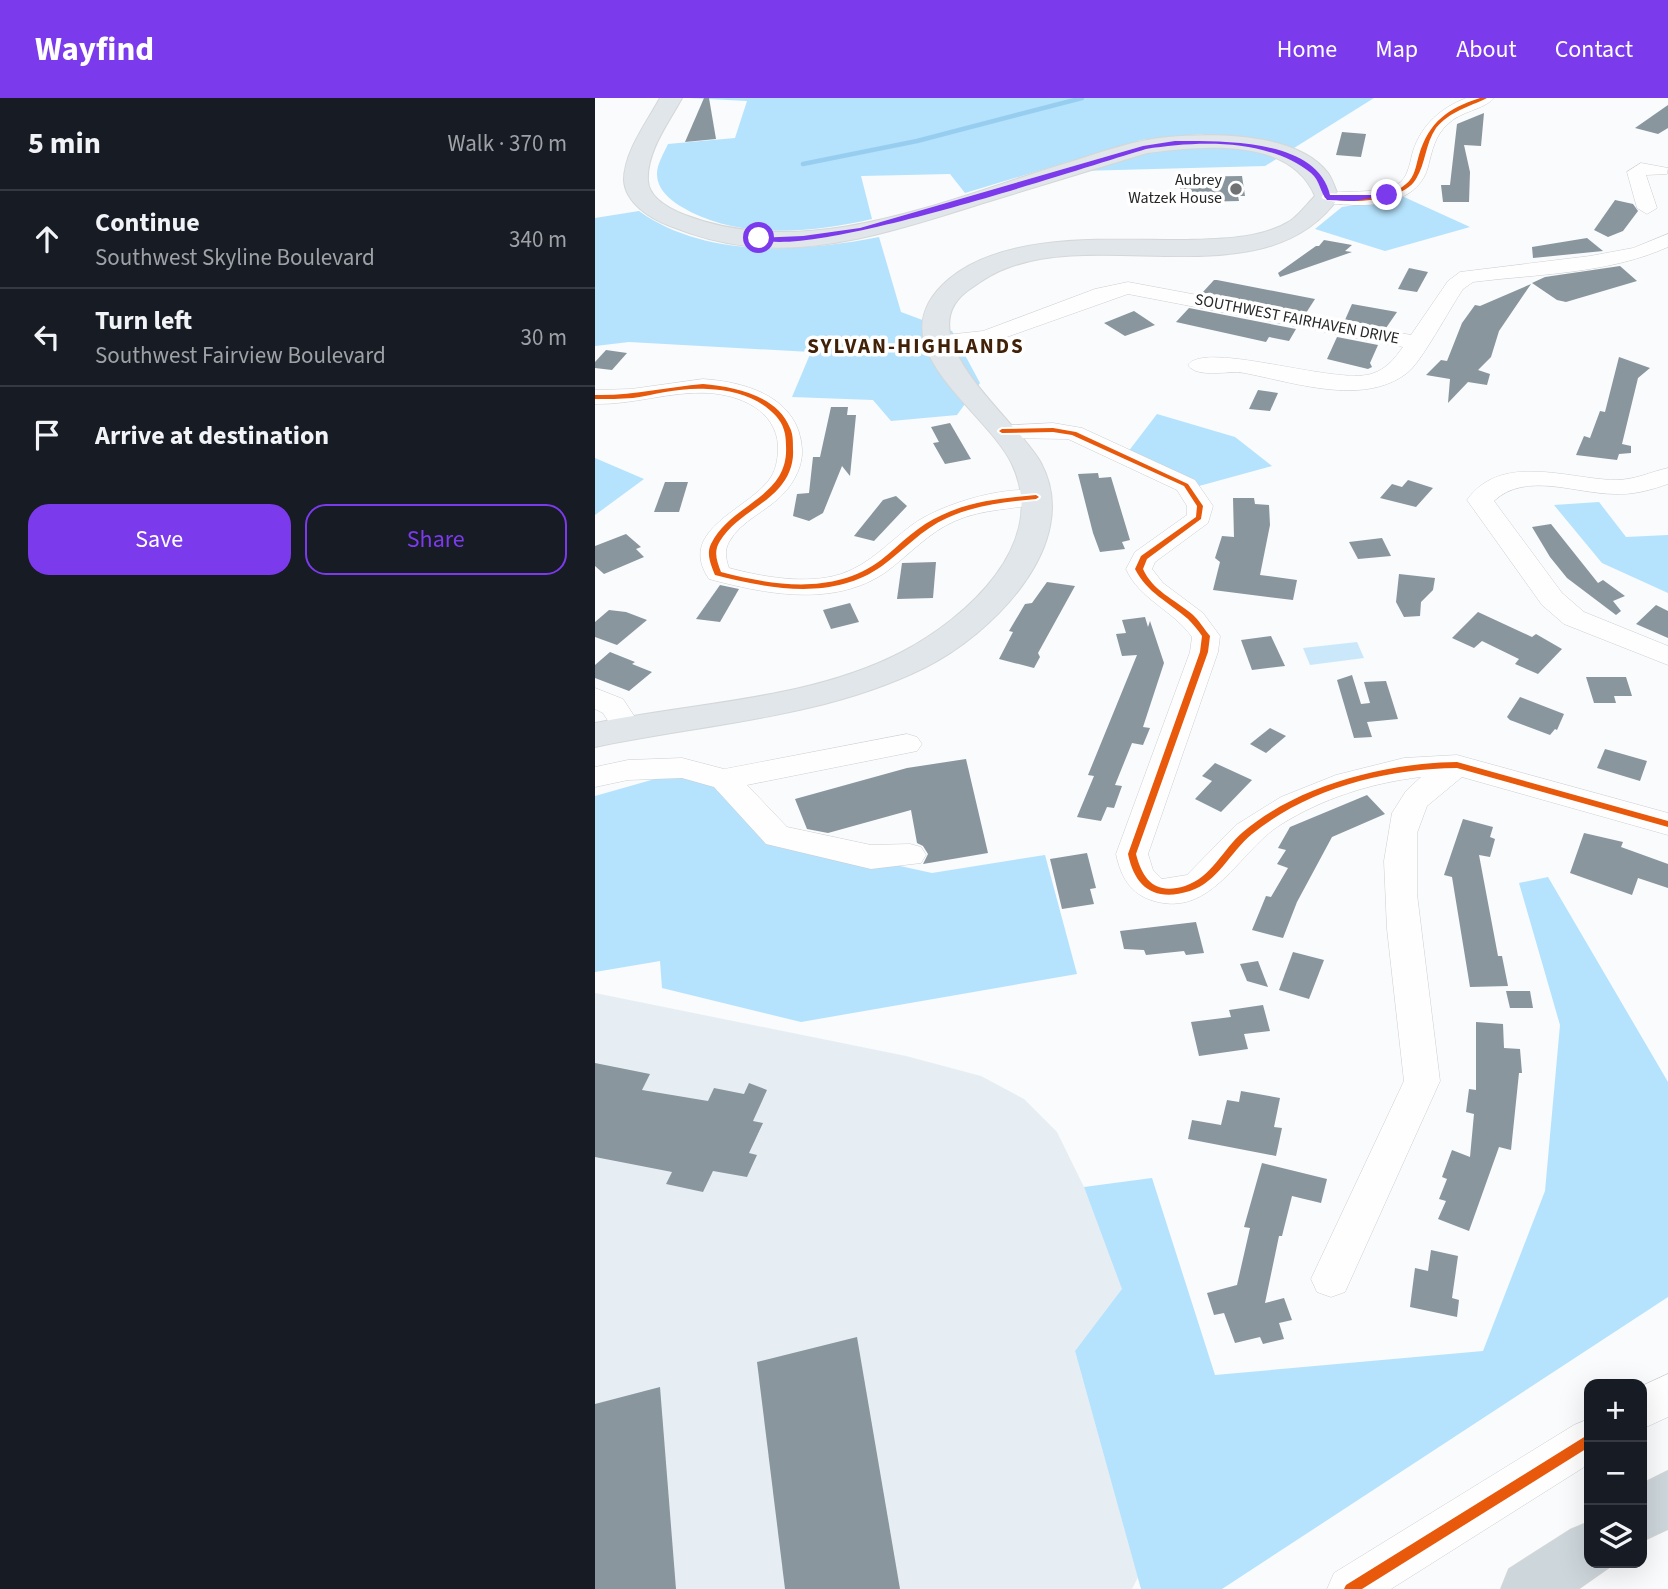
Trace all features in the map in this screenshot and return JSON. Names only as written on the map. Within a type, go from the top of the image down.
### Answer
[{"type":"highway","points":[[1647,1511],[1668,1498]]},
{"type":"highway","points":[[1529,1589],[1584,1552]]},
{"type":"main road","points":[[595,735],[823,691],[883,672],[940,643],[988,607],[1017,571],[1033,531],[1036,497],[1027,463],[946,364],[936,343],[937,322],[950,295],[974,274],[999,263],[1036,253],[1081,247],[1205,247],[1252,243],[1300,228],[1316,216],[1327,197],[1324,185],[1315,172],[1282,153],[1238,144],[1175,143],[1145,147],[861,230],[789,239],[729,235],[675,220],[650,205],[638,189],[637,169],[671,98]]},
{"type":"street","points":[[1327,197],[1362,198],[1406,188],[1415,178],[1427,136],[1435,123],[1454,109],[1485,98]]},
{"type":"street","points":[[1647,208],[1636,172],[1641,169],[1665,171]]},
{"type":"street","name":"SOUTHWEST FAIRHAVEN DRIVE","points":[[936,343],[987,337],[1103,293],[1128,288],[1418,343],[1455,285],[1467,276],[1590,262],[1639,253],[1668,240]]},
{"type":"street","points":[[1199,365],[1239,365],[1336,383],[1357,384],[1375,381],[1400,369],[1418,343]]},
{"type":"street","points":[[595,397],[644,396],[681,388],[723,388],[764,401],[786,422],[792,456],[783,480],[763,500],[731,523],[715,543],[711,557],[718,573],[749,582],[817,585],[849,580],[878,567],[933,522],[962,509],[1036,497]]},
{"type":"street","points":[[1002,431],[1053,430],[1074,433],[1185,485],[1200,506],[1199,517],[1144,558],[1139,569],[1143,580],[1151,589],[1191,617],[1206,636],[1205,653],[1132,854],[1135,874],[1146,886],[1166,892],[1191,887],[1211,875],[1234,844],[1260,822],[1298,802],[1398,768],[1426,764],[1457,765],[1668,824]]},
{"type":"street","points":[[1668,475],[1645,484],[1615,487],[1517,479],[1494,486],[1480,500],[1552,599],[1574,618],[1668,656]]},
{"type":"street","points":[[595,697],[613,706],[627,728]]},
{"type":"street","points":[[595,777],[628,770],[682,768],[725,779],[907,744]]},
{"type":"street","points":[[1331,1279],[1422,1080],[1398,856],[1408,811],[1420,794],[1457,765]]},
{"type":"street","points":[[725,779],[777,836],[871,858],[910,855]]},
{"type":"street","points":[[1647,1406],[1668,1394]]},
{"type":"street","points":[[1350,1589],[1586,1442]]},
{"type":"shaded area","points":[[689,98],[1374,98],[1294,148],[1201,134],[1141,140],[965,193],[950,174],[861,176],[872,219],[825,228],[775,231],[726,225],[703,218],[677,204],[662,189],[657,170],[668,144],[735,138],[747,101]]},
{"type":"shaded area","points":[[1194,145],[1243,147],[1281,156],[1265,166],[1079,171],[1150,150]]},
{"type":"shaded area","points":[[1404,197],[1470,227],[1385,251],[1315,229],[1342,207]]},
{"type":"shaded area","points":[[639,211],[665,227],[694,237],[755,248],[818,246],[879,237],[901,312],[952,331],[980,383],[957,415],[891,421],[873,400],[792,397],[811,352],[629,342],[595,346],[595,218]]},
{"type":"shaded area","points":[[1157,414],[1235,437],[1272,466],[1199,486],[1128,452]]},
{"type":"shaded area","points":[[595,458],[644,479],[595,515]]},
{"type":"shaded area","points":[[1599,502],[1626,537],[1668,535],[1668,593],[1602,563],[1554,505]]},
{"type":"shaded area","points":[[1357,642],[1364,658],[1310,665],[1303,648]]},
{"type":"shaded area","points":[[669,775],[715,784],[763,836],[932,873],[1045,855],[1077,974],[801,1022],[662,988],[660,961],[595,972],[595,796]]},
{"type":"shaded area","points":[[1548,877],[1668,1082],[1668,1297],[1222,1589],[1141,1589],[1075,1351],[1122,1289],[1084,1187],[1152,1178],[1215,1375],[1483,1351],[1545,1191],[1560,1025],[1519,883]]},
{"type":"shaded area","points":[[595,993],[906,1056],[981,1076],[1024,1099],[1057,1132],[1084,1187],[1123,1289],[1075,1351],[1138,1577],[1132,1589],[595,1589]]},
{"type":"building","points":[[704,98],[709,98],[716,139],[685,142]]},
{"type":"building","points":[[1668,105],[1668,128],[1658,134],[1635,128]]},
{"type":"building","points":[[1484,113],[1481,146],[1464,145],[1470,172],[1469,202],[1443,202],[1441,185],[1450,185],[1457,124]]},
{"type":"building","points":[[1342,132],[1366,134],[1361,157],[1336,155]]},
{"type":"building","name":"Aubrey Watzek House","points":[[1242,176],[1245,196],[1238,196],[1239,201],[1198,202],[1197,198],[1181,198],[1179,177]]},
{"type":"building","points":[[1615,200],[1633,204],[1638,211],[1623,231],[1608,237],[1594,230]]},
{"type":"building","points":[[1587,238],[1603,251],[1533,258],[1532,247]]},
{"type":"building","points":[[1324,240],[1352,245],[1345,251],[1352,252],[1280,277],[1278,273]]},
{"type":"building","points":[[1620,266],[1637,281],[1566,302],[1557,300],[1532,283],[1545,277]]},
{"type":"building","points":[[1409,268],[1428,272],[1417,292],[1398,289]]},
{"type":"building","points":[[1214,280],[1315,299],[1306,313],[1202,293]]},
{"type":"building","points":[[1531,284],[1499,331],[1491,357],[1478,370],[1490,374],[1487,385],[1468,382],[1448,403],[1450,379],[1426,375],[1441,360],[1447,361],[1462,323],[1475,305],[1480,306]]},
{"type":"building","points":[[1352,304],[1397,312],[1386,328],[1345,320]]},
{"type":"building","points":[[1189,308],[1296,329],[1289,341],[1269,337],[1266,342],[1176,322]]},
{"type":"building","points":[[1134,311],[1155,325],[1125,336],[1104,323]]},
{"type":"building","points":[[1337,337],[1378,345],[1370,363],[1372,367],[1368,369],[1327,359]]},
{"type":"building","points":[[606,350],[627,353],[612,370],[595,368],[595,362]]},
{"type":"building","points":[[1619,357],[1650,368],[1638,378],[1622,444],[1631,446],[1631,453],[1619,454],[1617,460],[1576,455],[1584,436],[1590,438],[1600,411],[1605,412]]},
{"type":"building","points":[[1258,390],[1278,393],[1270,411],[1249,409]]},
{"type":"building","points":[[831,407],[848,407],[847,415],[856,415],[850,476],[842,466],[823,513],[809,521],[793,516],[797,494],[809,493],[813,457],[820,457]]},
{"type":"building","points":[[950,423],[971,459],[945,464],[933,443],[939,442],[931,427]]},
{"type":"building","points":[[1098,473],[1099,478],[1111,477],[1130,540],[1122,542],[1125,549],[1100,552],[1093,533],[1078,474]]},
{"type":"building","points":[[1408,480],[1433,488],[1416,507],[1380,498],[1392,484],[1402,487]]},
{"type":"building","points":[[665,482],[688,482],[679,512],[654,512]]},
{"type":"building","points":[[896,496],[907,506],[874,541],[854,536],[883,500]]},
{"type":"building","points":[[1233,498],[1254,498],[1255,504],[1269,505],[1270,525],[1260,575],[1297,580],[1293,600],[1213,590],[1220,562],[1215,558],[1222,536],[1234,537]]},
{"type":"building","points":[[1551,524],[1598,583],[1603,580],[1625,596],[1613,601],[1621,611],[1616,615],[1567,578],[1550,557],[1532,527]]},
{"type":"building","points":[[626,534],[641,547],[636,549],[644,557],[604,574],[595,566],[595,546]]},
{"type":"building","points":[[1382,538],[1391,556],[1358,559],[1349,542]]},
{"type":"building","points":[[936,562],[933,598],[897,599],[902,563]]},
{"type":"building","points":[[1399,574],[1435,578],[1433,590],[1421,602],[1420,616],[1404,617],[1396,602]]},
{"type":"building","points":[[1047,582],[1075,586],[1038,653],[1040,657],[1034,668],[999,659],[1013,632],[1009,631],[1025,604],[1032,603]]},
{"type":"building","points":[[720,585],[739,589],[720,622],[696,619]]},
{"type":"building","points":[[850,603],[859,622],[831,629],[823,610]]},
{"type":"building","points":[[1656,605],[1668,611],[1668,638],[1636,624]]},
{"type":"building","points":[[609,610],[626,612],[647,620],[617,645],[595,637],[595,622]]},
{"type":"building","points":[[1478,612],[1532,637],[1536,634],[1562,649],[1538,674],[1515,664],[1519,659],[1482,641],[1474,648],[1452,638]]},
{"type":"building","points":[[1145,617],[1148,627],[1150,621],[1164,663],[1143,727],[1150,728],[1143,745],[1132,743],[1115,785],[1122,786],[1114,808],[1107,807],[1101,821],[1077,817],[1094,776],[1088,775],[1137,655],[1122,656],[1116,634],[1126,633],[1122,620]]},
{"type":"building","points":[[1271,636],[1285,666],[1252,670],[1241,640]]},
{"type":"building","points":[[610,652],[652,672],[629,691],[595,678],[595,665]]},
{"type":"building","points":[[1352,675],[1361,704],[1370,703],[1364,682],[1386,681],[1398,719],[1367,722],[1372,737],[1354,738],[1337,680]]},
{"type":"building","points":[[1586,677],[1626,677],[1632,696],[1614,696],[1616,703],[1594,703]]},
{"type":"building","points":[[1520,697],[1564,714],[1557,730],[1550,735],[1510,720],[1507,717]]},
{"type":"building","points":[[1270,728],[1286,736],[1266,753],[1250,744]]},
{"type":"building","points":[[1605,749],[1647,761],[1640,781],[1597,768]]},
{"type":"building","points":[[966,759],[988,853],[923,864],[928,854],[923,846],[917,843],[911,810],[828,833],[807,829],[795,799],[907,768]]},
{"type":"building","points":[[1215,763],[1252,780],[1221,812],[1195,799],[1212,781],[1202,776]]},
{"type":"building","points":[[1367,795],[1385,814],[1332,837],[1297,902],[1283,938],[1252,930],[1266,896],[1271,897],[1288,868],[1277,864],[1286,850],[1278,848],[1290,827]]},
{"type":"building","points":[[1463,819],[1493,827],[1490,837],[1495,839],[1490,857],[1479,855],[1498,956],[1502,956],[1508,986],[1470,987],[1452,877],[1444,875]]},
{"type":"building","points":[[1584,833],[1623,842],[1621,847],[1668,864],[1668,888],[1638,878],[1632,895],[1570,873]]},
{"type":"building","points":[[1087,853],[1096,888],[1090,889],[1094,904],[1062,909],[1050,859]]},
{"type":"building","points":[[1196,922],[1204,953],[1186,955],[1184,951],[1146,955],[1144,950],[1124,949],[1120,931]]},
{"type":"building","points":[[1293,952],[1324,960],[1309,999],[1279,990]]},
{"type":"building","points":[[1258,961],[1268,987],[1247,981],[1240,964]]},
{"type":"building","points":[[1506,991],[1530,991],[1533,1008],[1510,1008]]},
{"type":"building","points":[[1263,1005],[1270,1031],[1244,1034],[1248,1049],[1199,1056],[1191,1022],[1231,1017],[1229,1010]]},
{"type":"building","points":[[1476,1022],[1503,1024],[1504,1048],[1520,1049],[1522,1073],[1519,1073],[1511,1150],[1499,1147],[1469,1231],[1438,1219],[1446,1201],[1439,1199],[1447,1179],[1442,1177],[1452,1150],[1470,1157],[1474,1114],[1466,1112],[1469,1089],[1476,1090]]},
{"type":"building","points":[[595,1063],[650,1074],[642,1090],[708,1101],[714,1088],[744,1094],[749,1083],[767,1090],[753,1121],[763,1123],[749,1153],[757,1155],[747,1177],[713,1171],[703,1192],[666,1184],[672,1172],[595,1157]]},
{"type":"building","points":[[1241,1091],[1280,1098],[1274,1127],[1282,1128],[1276,1156],[1188,1139],[1192,1120],[1221,1125],[1227,1100],[1239,1102]]},
{"type":"building","points":[[1262,1163],[1327,1179],[1321,1203],[1292,1196],[1282,1236],[1279,1236],[1265,1303],[1284,1298],[1292,1320],[1279,1323],[1284,1339],[1263,1344],[1260,1337],[1235,1343],[1224,1313],[1214,1315],[1207,1293],[1237,1285],[1250,1228],[1244,1227]]},
{"type":"building","points":[[1431,1250],[1458,1256],[1452,1298],[1459,1300],[1457,1317],[1410,1307],[1415,1268],[1428,1271]]},
{"type":"building","points":[[857,1337],[900,1589],[785,1589],[757,1362]]},
{"type":"building","points":[[660,1387],[676,1589],[595,1589],[595,1404]]},
{"type":"waterway","points":[[803,164],[917,141],[1082,98]]},
{"type":"cycle path","points":[[1327,197],[1369,199],[1390,195],[1408,186],[1417,173],[1425,145],[1436,125],[1452,111],[1485,98]]},
{"type":"cycle path","points":[[595,397],[613,398],[685,387],[721,388],[755,398],[770,407],[782,419],[789,435],[790,456],[786,473],[765,497],[725,528],[713,547],[718,573],[733,577],[784,586],[818,586],[850,580],[873,569],[922,529],[945,516],[983,504],[1036,497]]},
{"type":"cycle path","points":[[1002,431],[1053,430],[1074,433],[1186,485],[1200,506],[1199,518],[1144,558],[1139,569],[1147,583],[1191,617],[1206,636],[1204,652],[1132,854],[1139,875],[1150,888],[1167,892],[1198,884],[1214,871],[1247,833],[1292,804],[1346,782],[1404,768],[1457,765],[1668,824]]},
{"type":"cycle path","points":[[1350,1589],[1586,1442]]},
{"type":"place","name":"Aubrey Watzek House","points":[[1236,189]]},
{"type":"district","name":"SYLVAN-HIGHLANDS","points":[[916,346]]},
{"type":"route","points":[[759,238],[789,239],[835,235],[875,227],[1145,147],[1175,143],[1238,144],[1282,153],[1315,172],[1324,185],[1327,197],[1354,199],[1387,195]]}]
